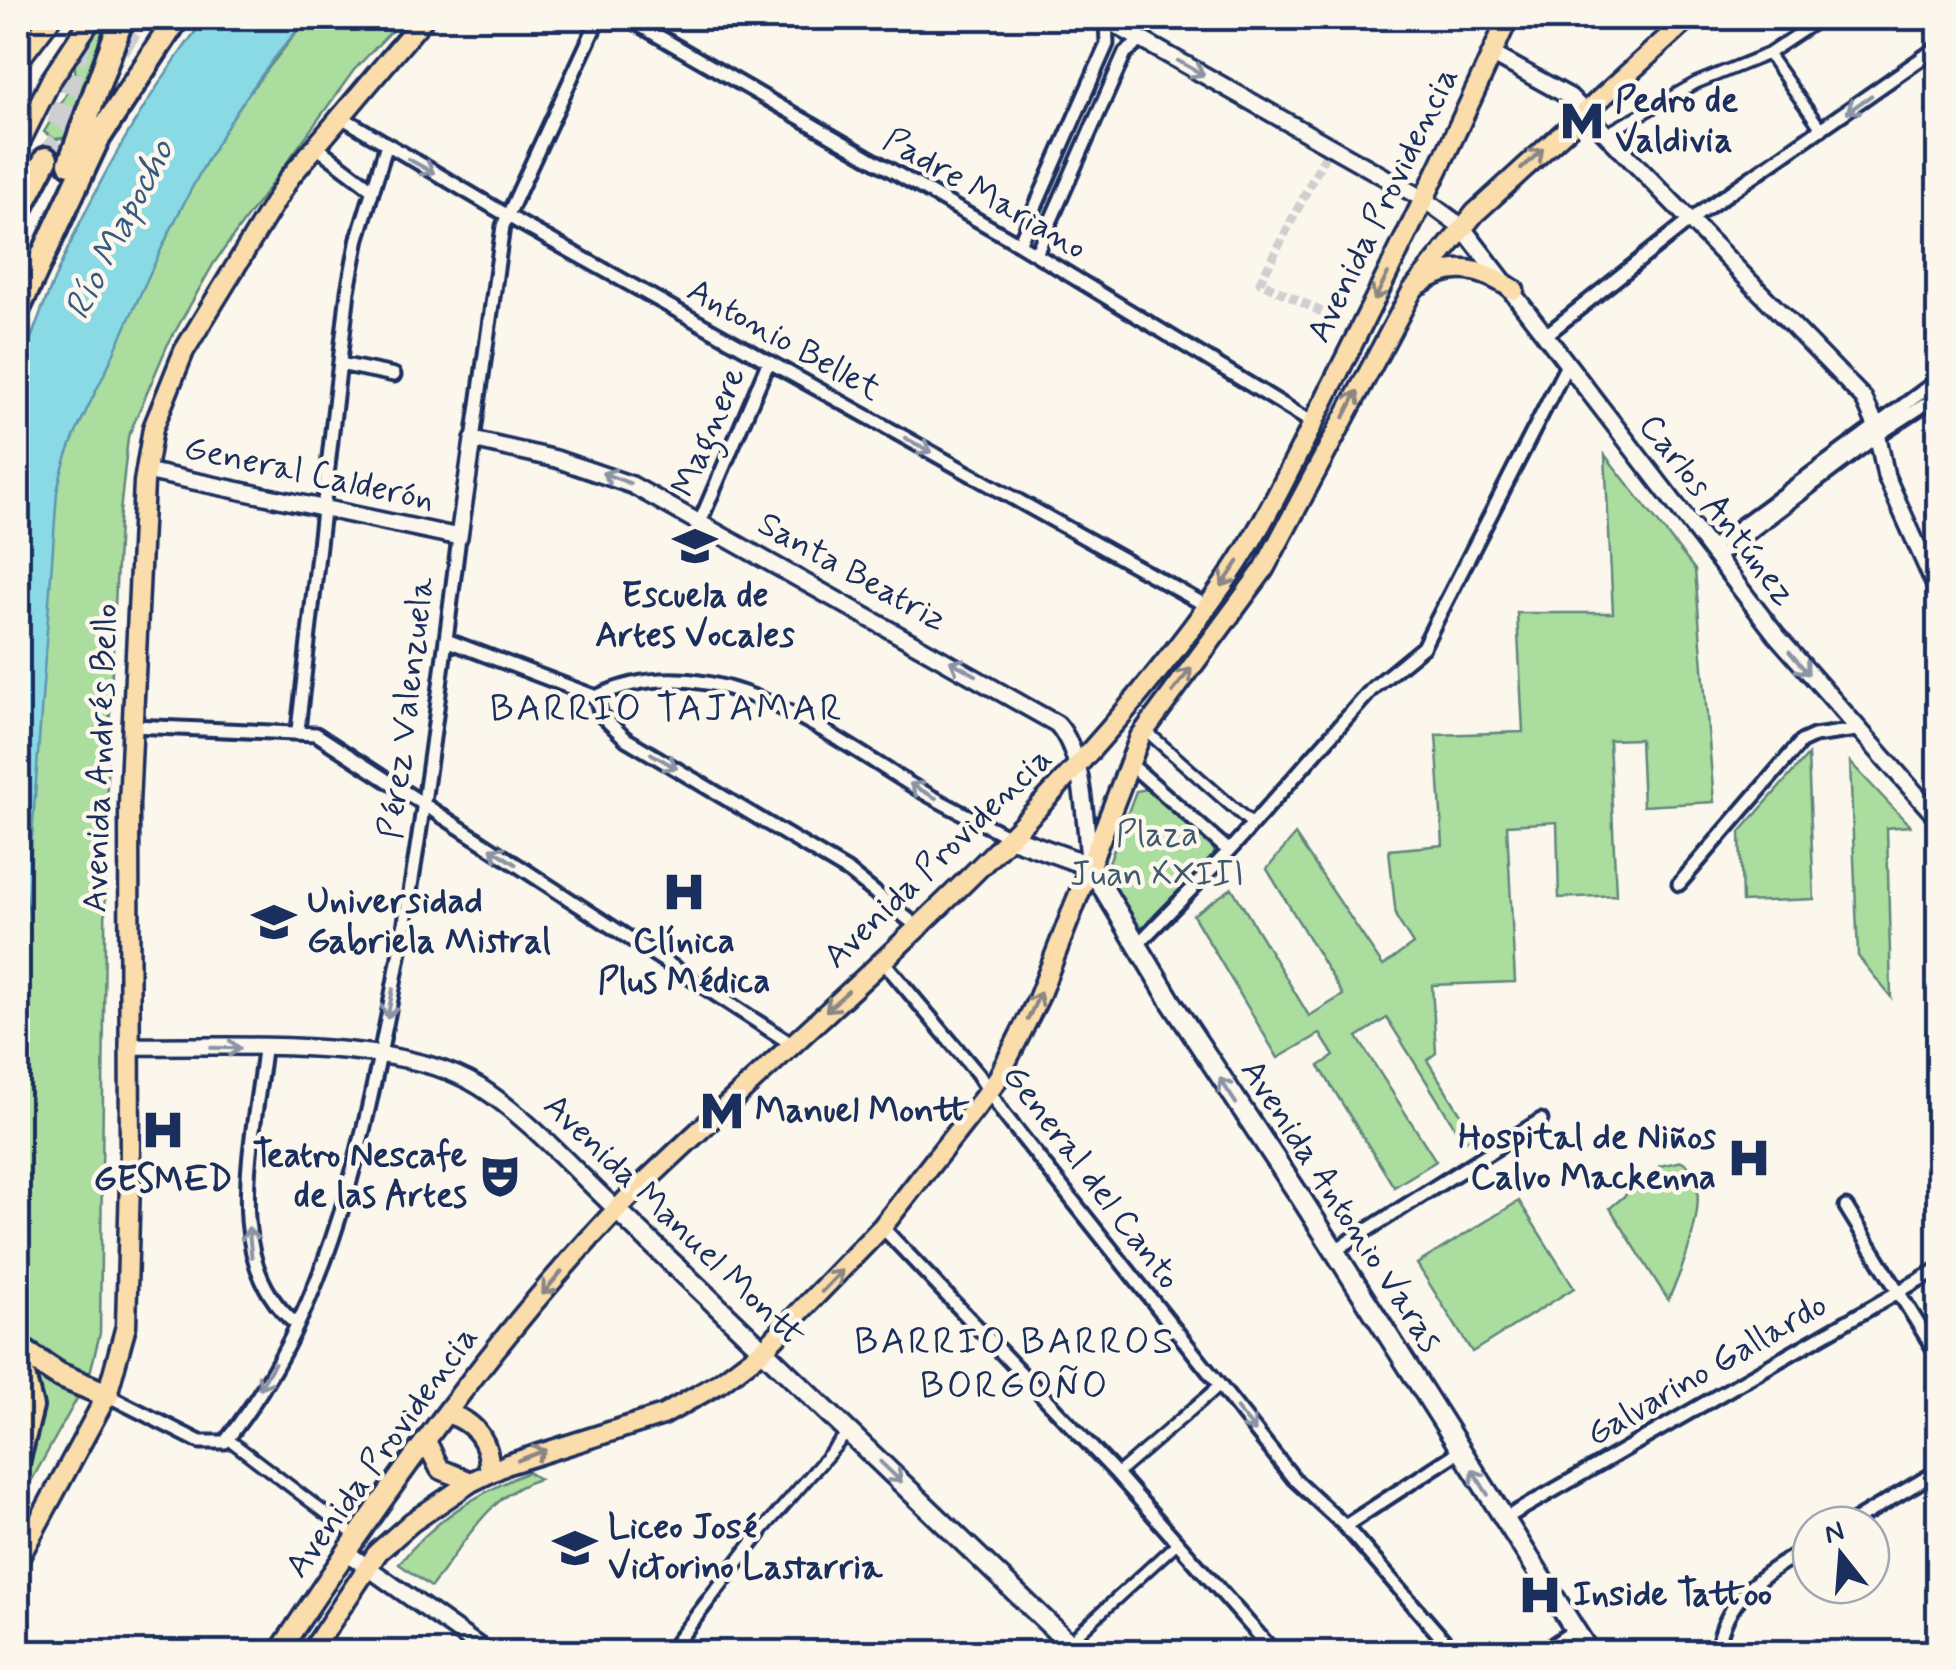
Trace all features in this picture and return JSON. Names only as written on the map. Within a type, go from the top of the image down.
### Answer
[{"type":"highway","points":[[40,257],[97,140],[177,18]]},
{"type":"highway","points":[[18,309],[133,19]]},
{"type":"highway","points":[[18,213],[46,159]]},
{"type":"highway","points":[[18,1348],[59,1375],[107,1396]]},
{"type":"highway","points":[[18,1356],[31,1407],[18,1459]]},
{"type":"main road","points":[[18,60],[33,18]]},
{"type":"main road","points":[[18,60],[51,18]]},
{"type":"main road","points":[[18,146],[50,80],[92,18]]},
{"type":"main road","name":"Avenida Andrés Bello","points":[[18,1560],[107,1396],[119,1363],[128,1306],[132,726],[146,470],[159,408],[184,350],[275,200],[338,115],[424,18]]},
{"type":"main road","name":"Avenida Providencia","points":[[278,1652],[352,1544],[517,1325],[617,1210],[918,926],[1076,770],[1208,606],[1260,524],[1313,422],[1425,200],[1508,18]]},
{"type":"main road","points":[[427,1444],[440,1469],[471,1482],[559,1445],[663,1415],[718,1384],[763,1350],[882,1227],[989,1092],[1038,999],[1145,730],[1264,569],[1412,291],[1462,226],[1689,18]]},
{"type":"main road","points":[[1412,291],[1434,274],[1460,268],[1490,274],[1514,290]]},
{"type":"main road","points":[[1008,837],[1090,866]]},
{"type":"main road","name":"Avenida Antonio Varas","points":[[1090,866],[1589,1652]]},
{"type":"main road","name":"Avenida Manuel Montt","points":[[617,1210],[1068,1649]]},
{"type":"main road","points":[[449,1414],[479,1434],[488,1450],[489,1473]]},
{"type":"main road","name":"Avenida Providencia","points":[[311,1652],[367,1567],[394,1535],[471,1482]]},
{"type":"street","name":"Pérez Valenzuela","points":[[228,1439],[296,1324],[344,1212],[419,856],[459,536],[506,215],[599,18]]},
{"type":"street","name":"Padre Mariano","points":[[627,18],[1036,254],[1313,422]]},
{"type":"street","points":[[1019,244],[1110,36],[1104,18]]},
{"type":"street","name":"Carlos Antúnez","points":[[1104,18],[1425,200],[1462,226],[1712,554],[1856,730],[1938,819]]},
{"type":"street","points":[[1606,134],[1696,83],[1768,54],[1822,18]]},
{"type":"street","points":[[1036,254],[1116,72],[1130,46],[1142,40]]},
{"type":"street","points":[[1546,336],[1690,220],[1938,47]]},
{"type":"street","points":[[1492,54],[1556,86],[1584,111],[1855,389],[1876,429],[1886,476],[1938,592]]},
{"type":"street","points":[[1768,54],[1822,130]]},
{"type":"street","points":[[1099,64],[1111,60],[1116,72]]},
{"type":"street","name":"Antonio Bellet","points":[[338,115],[386,147],[768,363],[1208,606]]},
{"type":"street","points":[[314,145],[372,189]]},
{"type":"street","points":[[298,730],[352,267],[386,147]]},
{"type":"street","name":"Magnere","points":[[700,522],[768,363]]},
{"type":"street","points":[[340,364],[394,375]]},
{"type":"street","points":[[1137,945],[1229,851],[1373,688],[1423,646],[1567,365]]},
{"type":"street","points":[[1712,554],[1938,380]]},
{"type":"street","points":[[1876,429],[1938,396]]},
{"type":"street","name":"Santa Beatriz","points":[[473,440],[618,478],[1047,717],[1065,734],[1076,770],[1090,866]]},
{"type":"street","name":"General Calderón","points":[[146,470],[459,536]]},
{"type":"street","points":[[446,640],[596,697],[619,685],[656,682],[709,684],[765,699],[1008,837]]},
{"type":"street","points":[[596,697],[601,714],[626,739],[850,872],[918,926]]},
{"type":"street","points":[[132,726],[298,730],[316,734],[790,1043]]},
{"type":"street","points":[[1145,730],[1252,825]]},
{"type":"street","points":[[1679,884],[1801,742],[1856,730]]},
{"type":"street","points":[[1129,763],[1229,851]]},
{"type":"street","name":"General del Canto","points":[[882,960],[1294,1480],[1346,1526],[1454,1652]]},
{"type":"street","name":"Avenida Manuel Montt","points":[[128,1046],[380,1053],[436,1066],[482,1088],[617,1210]]},
{"type":"street","points":[[264,1049],[249,1200],[249,1248],[267,1294],[296,1324]]},
{"type":"street","points":[[1334,1251],[1541,1120]]},
{"type":"street","points":[[1846,1208],[1938,1356]]},
{"type":"street","points":[[882,1227],[1117,1474],[1274,1652]]},
{"type":"street","name":"Galvarino Gallardo","points":[[1504,1519],[1938,1268]]},
{"type":"street","points":[[1117,1474],[1219,1386]]},
{"type":"street","points":[[107,1396],[200,1442],[218,1445],[228,1439],[352,1544],[367,1567],[487,1652]]},
{"type":"street","points":[[669,1652],[760,1533],[849,1432]]},
{"type":"street","points":[[1346,1526],[1460,1451]]},
{"type":"street","points":[[1880,1505],[1938,1471]]},
{"type":"street","points":[[1068,1649],[1178,1542]]},
{"type":"street","points":[[1717,1652],[1724,1623],[1742,1593],[1791,1558]]},
{"type":"street","points":[[1542,1652],[1575,1630]]},
{"type":"green space","points":[[106,18],[110,18],[80,120],[64,138],[55,139],[44,132],[76,78],[74,60]]},
{"type":"green space","points":[[205,18],[304,18],[225,124],[162,239],[237,108],[308,18],[404,18],[354,70],[214,263],[167,346],[128,437],[119,522],[107,775],[100,1333],[89,1377],[18,1505],[18,376],[54,281],[97,189],[148,102]]},
{"type":"green space","points":[[1605,455],[1695,570],[1714,802],[1643,806],[1640,739],[1609,740],[1616,895],[1559,898],[1557,822],[1507,825],[1515,982],[1432,985],[1436,1053],[1427,1060],[1474,1135],[1464,1142],[1387,1018],[1357,1037],[1436,1161],[1394,1187],[1319,1066],[1334,1056],[1320,1034],[1278,1058],[1193,915],[1232,888],[1309,1016],[1343,995],[1267,869],[1295,835],[1383,966],[1413,944],[1396,917],[1389,850],[1443,845],[1436,735],[1523,732],[1517,613],[1613,613]]},
{"type":"green space","points":[[1808,755],[1814,899],[1742,902],[1740,832]]},
{"type":"green space","points":[[1850,762],[1910,826],[1887,828],[1891,997],[1858,956]]},
{"type":"green space","name":"Plaza Juan XXIII","points":[[1147,789],[1213,847],[1215,855],[1148,925],[1135,928],[1105,873],[1136,791]]},
{"type":"green space","points":[[1682,1161],[1692,1172],[1697,1187],[1697,1206],[1689,1248],[1668,1300],[1610,1208],[1660,1166]]},
{"type":"green space","points":[[1519,1201],[1574,1288],[1472,1352],[1417,1264]]},
{"type":"green space","points":[[528,1472],[539,1479],[505,1496],[491,1509],[431,1587],[399,1564],[427,1533],[458,1509]]},
{"type":"water","name":"Río Mapocho","points":[[206,18],[308,18],[245,98],[194,184],[78,427],[61,475],[18,1030],[18,376],[54,281],[97,189],[148,101]]},
{"type":"tunnel","points":[[46,159],[136,23]]},
{"type":"tunnel","points":[[58,125],[85,25]]},
{"type":"tunnel","points":[[1322,312],[1260,282],[1330,146]]},
{"type":"place","name":"Pedro de Valdivia","points":[[1582,121]]},
{"type":"place","name":"Escuela de Artes Vocales","points":[[695,546]]},
{"type":"place","name":"Clínica Plus Médica","points":[[684,892]]},
{"type":"place","name":"Universidad Gabriela Mistral","points":[[274,922]]},
{"type":"place","name":"Manuel Montt","points":[[722,1111]]},
{"type":"place","name":"GESMED","points":[[163,1130]]},
{"type":"place","name":"Hospital de Niños Calvo Mackenna","points":[[1749,1158]]},
{"type":"place","name":"Teatro Nescafe de las Artes","points":[[500,1176]]},
{"type":"place","name":"Liceo José Victorino Lastarria","points":[[575,1548]]},
{"type":"place","name":"Inside Tattoo","points":[[1540,1595]]},
{"type":"district","name":"BARRIO TAJAMAR","points":[[667,709]]},
{"type":"district","name":"BARRIO BARROS BORGOÑO","points":[[1015,1364]]}]
